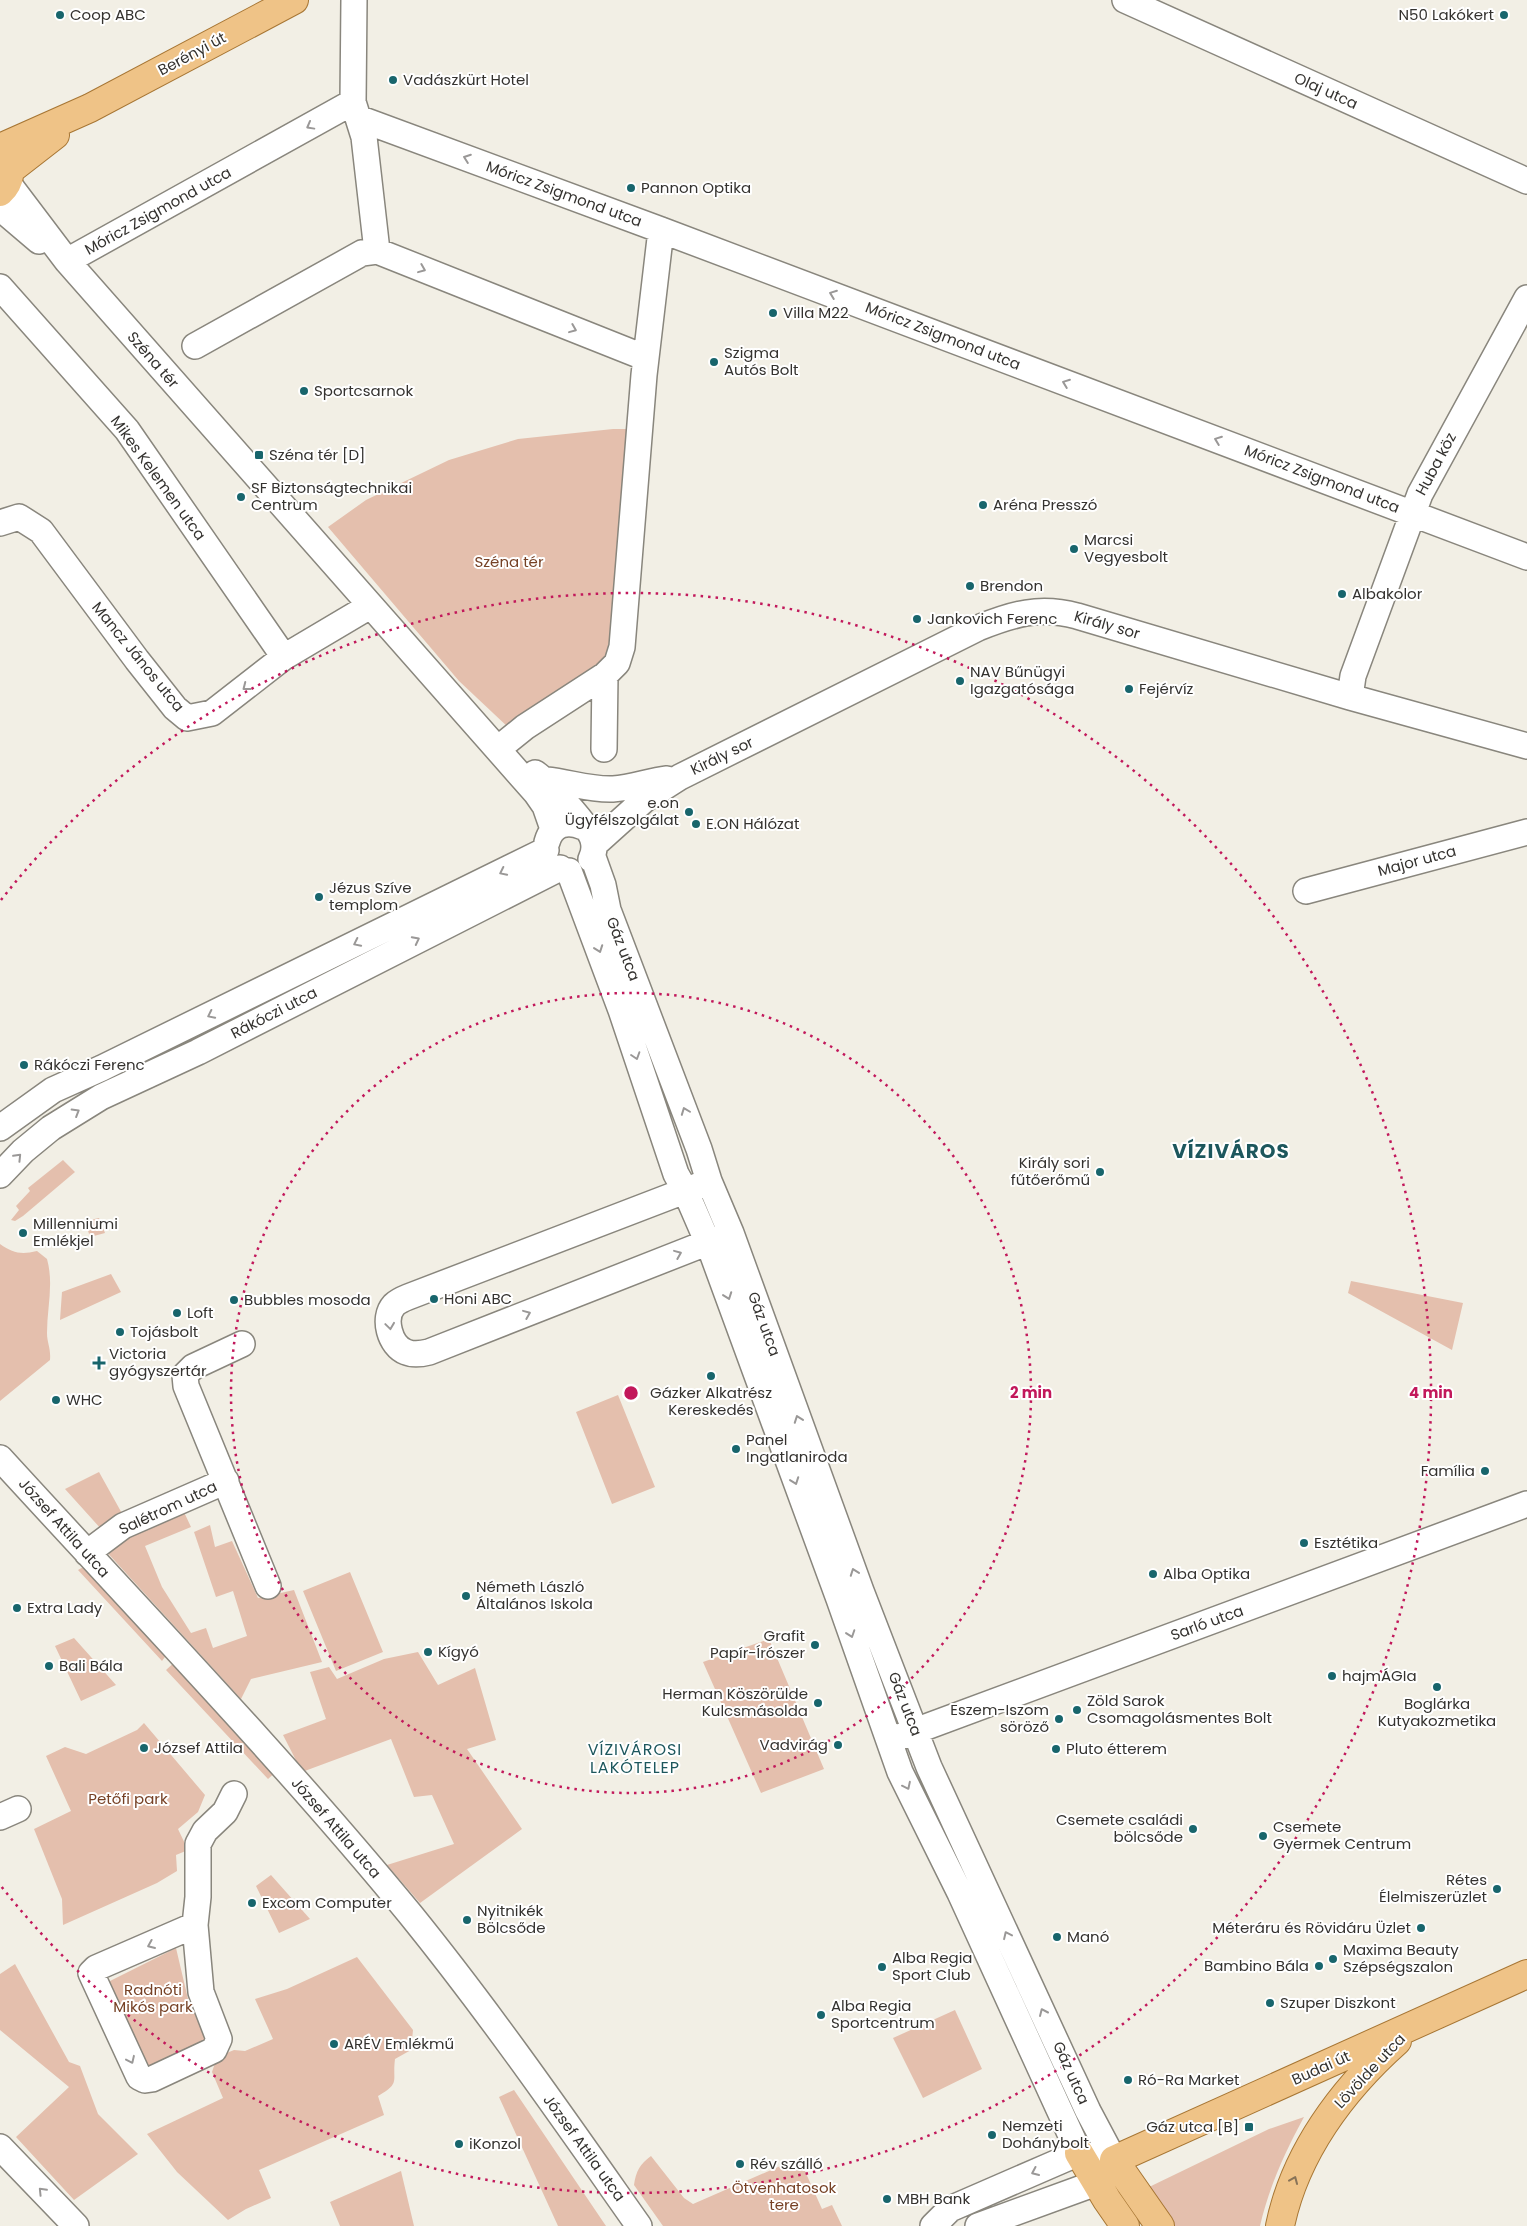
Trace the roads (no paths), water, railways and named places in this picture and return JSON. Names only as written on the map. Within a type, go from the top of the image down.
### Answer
[{"type":"main road","name":"Berényi út","points":[[3,176],[90,108],[294,0]]},
{"type":"main road","name":"Budai út","points":[[1114,2160],[1413,2027],[1527,1974]]},
{"type":"main road","name":"Lövölde utca","points":[[1280,2226],[1293,2182],[1320,2129],[1361,2076],[1413,2027]]},
{"type":"main road","points":[[1079,2152],[1096,2183],[1125,2226]]},
{"type":"main road","points":[[1114,2160],[1160,2226]]},
{"type":"street","points":[[354,0],[356,110],[364,137],[377,251]]},
{"type":"street","name":"Olaj utca","points":[[1125,0],[1527,181]]},
{"type":"street","name":"Móricz Zsigmond utca","points":[[67,261],[356,110],[661,230],[1527,557]]},
{"type":"street","name":"Széna tér","points":[[3,176],[67,261],[370,606],[499,748],[536,793],[545,806],[557,855]]},
{"type":"street","points":[[499,748],[525,726],[605,674],[617,663],[622,647],[646,358],[661,230]]},
{"type":"street","points":[[194,346],[362,253],[377,251],[646,358]]},
{"type":"street","name":"Mikes Kelemen utca","points":[[0,287],[127,430],[284,657]]},
{"type":"street","name":"Huba köz","points":[[1350,697],[1353,676],[1411,513],[1424,485],[1527,298]]},
{"type":"street","name":"Mancz János utca","points":[[0,522],[19,517],[41,531],[137,660],[175,708],[187,718],[212,713],[284,657],[370,606]]},
{"type":"street","name":"Király sor","points":[[590,843],[644,800],[680,777],[978,628],[1006,617],[1031,612],[1062,612],[1077,616],[1350,697],[1527,746]]},
{"type":"street","points":[[604,749],[605,674]]},
{"type":"street","name":"Széna tér","points":[[499,748],[546,780],[590,843]]},
{"type":"street","name":"Király sor","points":[[546,780],[590,788],[612,789],[630,787],[654,780],[680,777]]},
{"type":"street","points":[[568,823],[590,843],[581,869],[557,855],[568,823]]},
{"type":"street","name":"Major utca","points":[[1306,890],[1527,832]]},
{"type":"street","name":"Gáz utca","points":[[590,843],[603,885],[608,910],[731,1233],[861,1592],[930,1767],[1088,2111],[1114,2160]]},
{"type":"street","name":"Rákóczi utca","points":[[0,1128],[53,1090],[557,855]]},
{"type":"street","name":"Rákóczi utca","points":[[0,1175],[23,1151],[51,1128],[101,1097],[198,1052],[557,855]]},
{"type":"street","name":"Gáz utca","points":[[557,855],[621,1010],[676,1174],[708,1242],[839,1599],[887,1742],[960,1893],[1079,2152]]},
{"type":"street","points":[[710,1181],[394,1304],[389,1313],[388,1326],[393,1339],[396,1345],[405,1352],[416,1354],[429,1352],[731,1233]]},
{"type":"street","name":"Salétrom utca","points":[[242,1344],[193,1366],[185,1375],[186,1386],[268,1586]]},
{"type":"street","name":"József Attila utca","points":[[0,1458],[294,1780],[410,1915],[510,2044],[639,2226]]},
{"type":"street","name":"Salétrom utca","points":[[87,1553],[122,1526],[226,1481]]},
{"type":"street","name":"Sarló utca","points":[[887,1742],[1527,1504]]},
{"type":"street","points":[[196,1925],[96,1968],[92,1973],[139,2077],[145,2080],[152,2079],[214,2050],[219,2038],[201,1992],[196,1925],[198,1844],[205,1831],[225,1812],[234,1794]]},
{"type":"street","points":[[0,2147],[76,2226]]},
{"type":"street","points":[[933,2226],[950,2209],[1079,2152],[1114,2160]]},
{"type":"street","name":"Budai út","points":[[1096,2183],[1114,2160]]},
{"type":"street","points":[[978,2226],[1096,2183]]},
{"type":"place","name":"Coop ABC","points":[[60,15]]},
{"type":"place","name":"N50 Lakókert","points":[[1504,15]]},
{"type":"place","name":"Vadászkürt Hotel","points":[[393,80]]},
{"type":"place","name":"Pannon Optika","points":[[631,188]]},
{"type":"place","name":"Villa M22","points":[[773,313]]},
{"type":"place","name":"Szigma Autós Bolt","points":[[714,362]]},
{"type":"place","name":"Sportcsarnok","points":[[304,391]]},
{"type":"place","name":"Széna tér [D]","points":[[259,455]]},
{"type":"place","name":"SF Biztonságtechnikai Centrum","points":[[241,497]]},
{"type":"place","name":"Aréna Presszó","points":[[983,505]]},
{"type":"place","name":"Marcsi Vegyesbolt","points":[[1074,549]]},
{"type":"place","name":"Brendon","points":[[970,586]]},
{"type":"place","name":"Albakolor","points":[[1342,594]]},
{"type":"place","name":"Jankovich Ferenc","points":[[917,619]]},
{"type":"place","name":"NAV Bűnügyi Igazgatósága","points":[[960,681]]},
{"type":"place","name":"Fejérvíz","points":[[1129,689]]},
{"type":"place","name":"e.on Ügyfélszolgálat","points":[[689,812]]},
{"type":"place","name":"E.ON Hálózat","points":[[696,824]]},
{"type":"place","name":"Jézus Szíve templom","points":[[319,897]]},
{"type":"place","name":"Rákóczi Ferenc","points":[[24,1065]]},
{"type":"place","name":"Király sori fűtőerőmű","points":[[1100,1172]]},
{"type":"place","name":"Millenniumi Emlékjel","points":[[23,1233]]},
{"type":"place","name":"Honi ABC","points":[[434,1299]]},
{"type":"place","name":"Bubbles mosoda","points":[[234,1300]]},
{"type":"place","name":"Loft","points":[[177,1313]]},
{"type":"place","name":"Tojásbolt","points":[[120,1332]]},
{"type":"place","name":"Victoria gyógyszertár","points":[[99,1363]]},
{"type":"place","name":"Gázker Alkatrész Kereskedés","points":[[711,1376]]},
{"type":"place","name":"WHC","points":[[56,1400]]},
{"type":"place","name":"Panel Ingatlaniroda","points":[[736,1449]]},
{"type":"place","name":"Família","points":[[1485,1471]]},
{"type":"place","name":"Esztétika","points":[[1304,1543]]},
{"type":"place","name":"Alba Optika","points":[[1153,1574]]},
{"type":"place","name":"Németh László Általános Iskola","points":[[466,1596]]},
{"type":"place","name":"Extra Lady","points":[[17,1608]]},
{"type":"place","name":"Grafit Papír-Írószer","points":[[815,1645]]},
{"type":"place","name":"Kígyó","points":[[428,1652]]},
{"type":"place","name":"Bali Bála","points":[[49,1666]]},
{"type":"place","name":"hajmÁGIa","points":[[1332,1676]]},
{"type":"place","name":"Boglárka Kutyakozmetika","points":[[1437,1687]]},
{"type":"place","name":"Herman Köszörülde Kulcsmásolda","points":[[818,1703]]},
{"type":"place","name":"Zöld Sarok Csomagolásmentes Bolt","points":[[1077,1710]]},
{"type":"place","name":"Eszem-Iszom söröző","points":[[1059,1719]]},
{"type":"place","name":"Vadvirág","points":[[838,1745]]},
{"type":"place","name":"József Attila","points":[[144,1748]]},
{"type":"place","name":"Pluto étterem","points":[[1056,1749]]},
{"type":"place","name":"Csemete családi bölcsőde","points":[[1193,1829]]},
{"type":"place","name":"Csemete Gyermek Centrum","points":[[1263,1836]]},
{"type":"place","name":"Rétes Élelmiszerüzlet","points":[[1497,1889]]},
{"type":"place","name":"Excom Computer","points":[[252,1903]]},
{"type":"place","name":"Nyitnikék Bölcsőde","points":[[467,1920]]},
{"type":"place","name":"Méteráru és Rövidáru Üzlet","points":[[1421,1928]]},
{"type":"place","name":"Manó","points":[[1057,1937]]},
{"type":"place","name":"Maxima Beauty Szépségszalon","points":[[1333,1959]]},
{"type":"place","name":"Bambino Bála","points":[[1319,1966]]},
{"type":"place","name":"Alba Regia Sport Club","points":[[882,1967]]},
{"type":"place","name":"Szuper Diszkont","points":[[1270,2003]]},
{"type":"place","name":"Alba Regia Sportcentrum","points":[[821,2015]]},
{"type":"place","name":"ARÉV Emlékmű","points":[[334,2044]]},
{"type":"place","name":"Ró-Ra Market","points":[[1128,2080]]},
{"type":"place","name":"Gáz utca [B]","points":[[1249,2127]]},
{"type":"place","name":"Nemzeti Dohánybolt","points":[[992,2135]]},
{"type":"place","name":"iKonzol","points":[[459,2144]]},
{"type":"place","name":"Rév szálló","points":[[740,2164]]},
{"type":"place","name":"MBH Bank","points":[[887,2199]]},
{"type":"district","name":"VÍZIVÁROS","points":[[1231,1151]]},
{"type":"district","name":"VÍZIVÁROSI LAKÓTELEP","points":[[635,1758]]},
{"type":"park label","name":"Petőfi park","points":[[128,1799]]},
{"type":"park label","name":"Radnóti Mikós park","points":[[153,1998]]},
{"type":"park label","name":"Ötvenhatosok tere","points":[[784,2196]]}]
